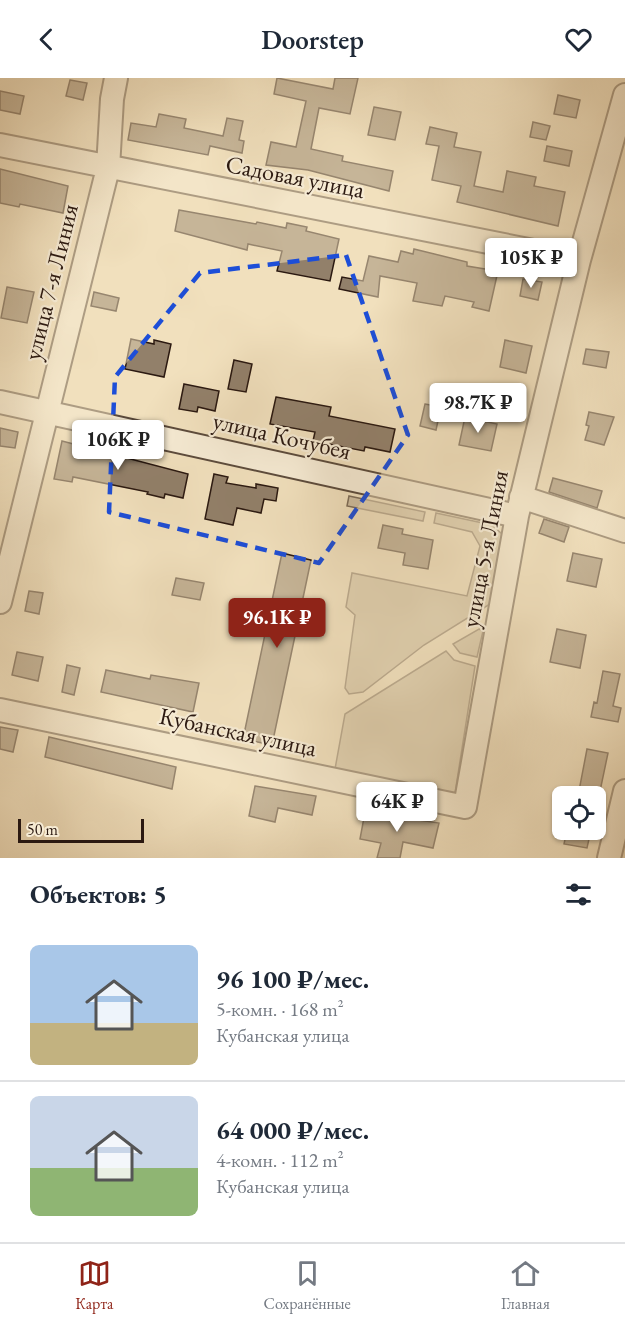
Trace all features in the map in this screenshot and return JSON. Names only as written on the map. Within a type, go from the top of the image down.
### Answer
[{"type":"street","name":"улица 7-я Линия","points":[[0,602],[108,168],[112,99],[116,78]]},
{"type":"street","name":"улица 5-я Линия","points":[[465,807],[519,507],[579,260],[625,95]]},
{"type":"street","name":"Садовая улица","points":[[0,145],[579,260]]},
{"type":"street","name":"улица Кочубея","points":[[0,402],[519,507],[625,531]]},
{"type":"street","name":"Кубанская улица","points":[[0,710],[465,807]]},
{"type":"street","points":[[609,858],[625,791]]},
{"type":"highlighted area","points":[[346,255],[408,435],[319,563],[109,512],[115,377],[200,273]]},
{"type":"shaded area","points":[[349,496],[425,512],[423,521],[347,506]]},
{"type":"shaded area","points":[[436,513],[492,525],[502,534],[490,604],[424,645],[363,692],[349,694],[345,688],[355,615],[346,607],[352,573],[467,596],[480,546],[472,532],[434,523]]},
{"type":"shaded area","points":[[479,629],[483,631],[477,657],[460,653],[453,644]]},
{"type":"shaded area","points":[[446,651],[454,660],[475,666],[455,793],[335,769],[345,714]]},
{"type":"building","points":[[277,78],[333,89],[335,78],[358,78],[350,114],[319,108],[311,149],[343,156],[342,161],[393,171],[389,191],[308,170],[266,165],[271,142],[296,147],[306,101],[274,94]]},
{"type":"building","points":[[70,80],[87,83],[83,100],[66,96]]},
{"type":"building","points":[[0,91],[24,96],[20,114],[0,110]]},
{"type":"building","points":[[558,95],[580,100],[576,118],[554,114]]},
{"type":"building","points":[[374,107],[401,112],[395,140],[368,135]]},
{"type":"building","points":[[159,114],[186,119],[184,128],[223,136],[227,118],[243,121],[239,140],[244,141],[242,153],[210,146],[208,155],[128,140],[131,123],[156,127]]},
{"type":"building","points":[[533,122],[550,126],[546,140],[530,137]]},
{"type":"building","points":[[430,127],[457,133],[454,147],[481,152],[474,186],[503,192],[507,171],[536,177],[534,186],[565,192],[558,226],[457,202],[461,186],[432,180],[439,146],[426,144]]},
{"type":"building","points":[[547,146],[572,151],[569,166],[544,161]]},
{"type":"building","points":[[0,169],[68,186],[63,213],[20,204],[19,207],[0,203]]},
{"type":"building","points":[[179,210],[286,228],[287,223],[307,227],[306,231],[339,239],[330,281],[277,271],[282,251],[248,244],[247,250],[175,231]]},
{"type":"building","points":[[414,249],[467,262],[467,266],[498,271],[489,311],[472,307],[474,302],[445,296],[442,306],[413,301],[417,283],[380,276],[378,297],[339,289],[342,277],[363,281],[369,256],[398,262],[401,251],[413,254]]},
{"type":"building","points":[[523,279],[542,282],[538,300],[520,296]]},
{"type":"building","points":[[7,287],[34,292],[27,323],[1,318]]},
{"type":"building","points":[[94,292],[119,298],[116,311],[91,306]]},
{"type":"building","points":[[131,339],[154,344],[154,340],[171,344],[164,377],[125,369]]},
{"type":"building","points":[[505,340],[532,346],[526,373],[500,367]]},
{"type":"building","points":[[586,349],[609,352],[606,368],[583,364]]},
{"type":"building","points":[[234,360],[252,364],[246,392],[228,389]]},
{"type":"building","points":[[184,384],[219,391],[215,411],[198,407],[197,412],[179,409]]},
{"type":"building","points":[[276,397],[331,407],[329,416],[395,429],[390,452],[365,447],[364,451],[313,441],[315,432],[270,424]]},
{"type":"building","points":[[425,404],[441,407],[436,430],[420,426]]},
{"type":"building","points":[[589,412],[614,417],[604,445],[585,440],[589,426],[586,425]]},
{"type":"building","points":[[465,417],[497,424],[491,451],[459,445]]},
{"type":"building","points":[[0,428],[18,432],[15,448],[0,446]]},
{"type":"building","points":[[62,441],[188,474],[183,498],[165,494],[164,498],[147,494],[148,492],[73,477],[72,482],[54,479]]},
{"type":"building","points":[[214,474],[228,477],[226,483],[256,488],[256,484],[278,488],[276,501],[264,499],[261,513],[237,508],[233,525],[205,519]]},
{"type":"building","points":[[553,478],[602,491],[597,508],[549,492]]},
{"type":"building","points":[[544,519],[569,527],[564,542],[539,533]]},
{"type":"building","points":[[383,525],[403,529],[402,534],[433,540],[428,569],[403,565],[405,553],[378,548]]},
{"type":"building","points":[[282,553],[311,560],[272,745],[243,739]]},
{"type":"building","points":[[573,553],[602,559],[596,587],[567,581]]},
{"type":"building","points":[[176,578],[204,583],[200,600],[172,595]]},
{"type":"building","points":[[29,591],[43,593],[39,614],[25,611]]},
{"type":"building","points":[[557,629],[586,635],[580,668],[550,662]]},
{"type":"building","points":[[17,652],[43,657],[38,681],[12,675]]},
{"type":"building","points":[[67,665],[80,668],[74,695],[62,692]]},
{"type":"building","points":[[106,670],[150,679],[151,675],[199,683],[193,712],[101,692]]},
{"type":"building","points":[[603,671],[620,674],[613,706],[621,708],[618,722],[591,717],[594,702],[597,703]]},
{"type":"building","points":[[0,727],[18,730],[13,752],[0,749]]},
{"type":"building","points":[[49,737],[176,767],[172,789],[45,757]]},
{"type":"building","points":[[587,749],[608,753],[601,786],[580,786]]},
{"type":"building","points":[[255,786],[316,796],[312,815],[278,808],[275,822],[249,816]]},
{"type":"building","points":[[365,812],[439,823],[433,848],[403,842],[400,858],[377,858],[381,843],[360,839]]},
{"type":"building","points":[[565,840],[589,840],[587,848],[564,844]]}]
